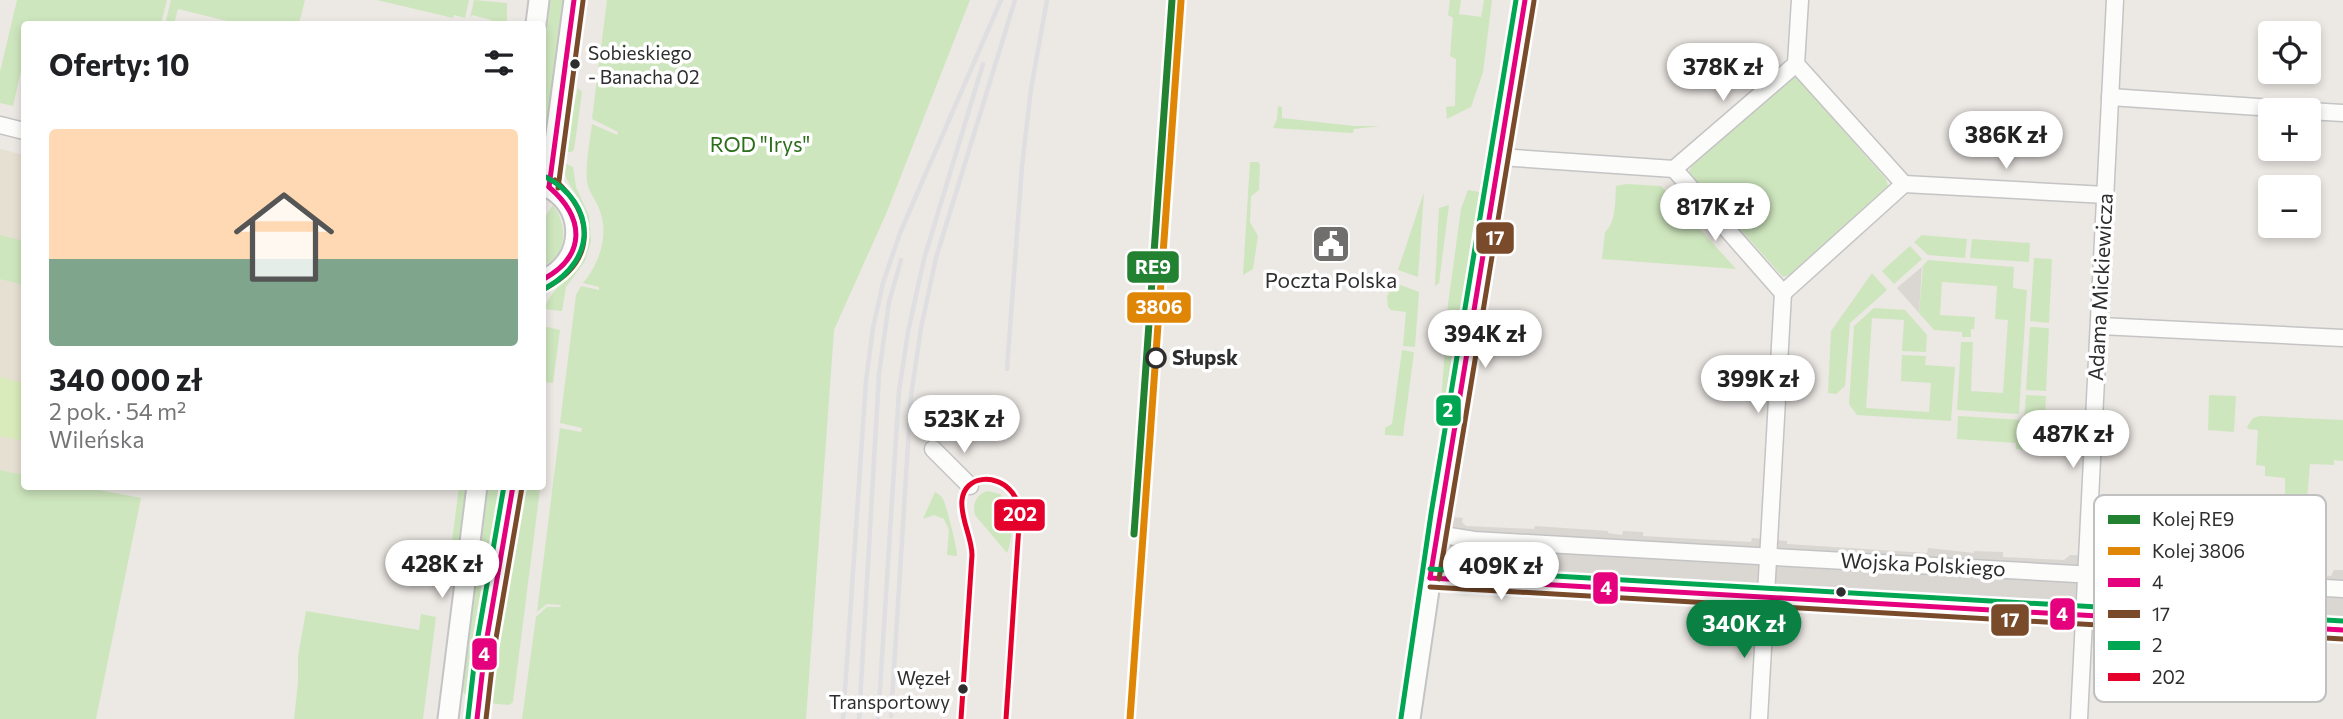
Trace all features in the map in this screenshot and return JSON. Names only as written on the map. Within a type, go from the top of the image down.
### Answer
[{"type":"street","points":[[536,21],[539,0]]},
{"type":"street","points":[[546,278],[564,266],[576,240],[575,217],[569,205],[546,186],[574,0]]},
{"type":"street","points":[[1410,719],[1437,534],[1525,0]]},
{"type":"street","points":[[1800,0],[1796,64],[1904,184],[2106,195]]},
{"type":"street","name":"Adama Mickiewicza","points":[[2079,719],[2115,0]]},
{"type":"street","points":[[1499,157],[1674,169],[1796,64]]},
{"type":"street","points":[[2110,97],[2258,107]]},
{"type":"street","points":[[2321,111],[2343,113]]},
{"type":"street","points":[[0,125],[21,130]]},
{"type":"street","points":[[1674,169],[1783,293],[1759,719]]},
{"type":"street","points":[[1783,293],[1904,184]]},
{"type":"street","points":[[2100,326],[2343,338]]},
{"type":"street","points":[[933,449],[970,486]]},
{"type":"street","points":[[448,719],[477,490]]},
{"type":"street","points":[[477,719],[485,649],[512,490]]},
{"type":"street","name":"Wojska Polskiego","points":[[1437,534],[1474,540],[1769,548],[2094,574]]},
{"type":"street","name":"Wojska Polskiego","points":[[1430,578],[2094,616]]},
{"type":"shaded area","points":[[0,149],[21,154],[21,474],[0,470]]},
{"type":"shaded area","points":[[1922,267],[1919,313],[1897,288]]},
{"type":"shaded area","points":[[1450,517],[1463,518],[1462,522],[1466,526],[1534,529],[1535,526],[1608,531],[1622,535],[1623,531],[1643,532],[1643,536],[1751,542],[1752,538],[1787,541],[1787,544],[1927,553],[1928,548],[1974,553],[2003,552],[2003,557],[2064,560],[2070,555],[2094,556],[2094,608],[1465,571],[1455,565],[1447,552]]},
{"type":"shaded area","points":[[2334,570],[2343,570],[2343,622],[2326,621],[2326,575],[2331,576]]},
{"type":"green space","points":[[17,0],[167,0],[162,21],[21,21],[21,71],[13,106],[0,103],[0,72]]},
{"type":"green space","points":[[171,0],[305,0],[300,21],[227,21],[178,9],[175,21],[166,21]]},
{"type":"green space","points":[[377,0],[469,0],[465,18],[454,15],[453,18]]},
{"type":"green space","points":[[474,0],[507,3],[507,21],[490,21],[472,15],[470,18]]},
{"type":"green space","points":[[548,0],[565,0],[546,150],[546,21]]},
{"type":"green space","name":"ROD \"Irys\"","points":[[607,0],[970,0],[886,214],[834,330],[806,719],[522,719],[536,617],[547,607],[561,605],[547,604],[537,612],[560,428],[581,432],[582,428],[560,423],[576,295],[581,286],[599,290],[599,287],[583,283],[594,267],[603,240],[603,220],[587,179],[592,124],[617,135],[618,132],[592,119]]},
{"type":"green space","points":[[1450,0],[1461,0],[1459,14],[1481,17],[1484,0],[1492,0],[1483,72],[1471,107],[1447,119],[1446,107],[1455,106],[1456,59],[1450,56],[1453,18],[1448,15]]},
{"type":"green space","points":[[1796,77],[1886,179],[1888,186],[1789,275],[1783,277],[1689,172],[1691,167],[1789,79]]},
{"type":"green space","points":[[578,88],[582,92],[574,150],[563,152]]},
{"type":"green space","points":[[1278,106],[1282,107],[1282,118],[1354,126],[1380,126],[1354,129],[1353,133],[1273,128]]},
{"type":"green space","points":[[563,162],[573,167],[576,187],[589,216],[591,241],[585,261],[566,287],[562,311],[546,309],[546,305],[582,256],[587,229],[583,208],[563,168]]},
{"type":"green space","points":[[1250,162],[1258,162],[1260,165],[1259,190],[1251,196],[1250,222],[1258,236],[1253,269],[1243,275]]},
{"type":"green space","points":[[1616,186],[1661,186],[1736,269],[1602,259],[1605,232],[1609,228],[1614,211]]},
{"type":"green space","points":[[1468,190],[1480,192],[1481,195],[1452,365],[1440,418],[1448,304],[1461,209]]},
{"type":"green space","points":[[1424,192],[1418,277],[1398,270]]},
{"type":"green space","points":[[553,205],[561,221],[563,239],[557,255],[546,264],[546,216]]},
{"type":"green space","points":[[1449,205],[1439,283],[1435,286],[1439,208]]},
{"type":"green space","points":[[0,235],[21,240],[21,284],[0,279]]},
{"type":"green space","points":[[1922,235],[1967,239],[1965,258],[1928,255],[1914,242]]},
{"type":"green space","points":[[1972,239],[2030,243],[2029,262],[1970,258]]},
{"type":"green space","points":[[1910,246],[1922,259],[1894,284],[1882,271]]},
{"type":"green space","points":[[2034,258],[2052,259],[2049,323],[2030,321]]},
{"type":"green space","points":[[1928,260],[2014,267],[2013,288],[2027,290],[2019,414],[1957,410],[1961,342],[1973,342],[1971,391],[2003,393],[2008,320],[1995,319],[1997,286],[1942,282],[1940,315],[1975,317],[1974,329],[1971,329],[1971,337],[1962,337],[1962,332],[1934,330],[1919,313],[1923,266]]},
{"type":"green space","points":[[1872,273],[1887,290],[1850,323],[1845,386],[1836,394],[1828,393],[1831,331]]},
{"type":"green space","points":[[1393,282],[1419,292],[1415,347],[1403,346],[1406,312],[1388,307],[1387,297]]},
{"type":"green space","points":[[1874,308],[1905,310],[1927,335],[1926,352],[1902,351],[1904,320],[1872,318],[1866,408],[1929,412],[1931,383],[1901,381],[1902,355],[1926,356],[1925,365],[1955,367],[1951,421],[1857,415],[1849,404],[1854,326]]},
{"type":"green space","points":[[546,327],[560,330],[553,383],[546,382]]},
{"type":"green space","points":[[2030,327],[2049,328],[2046,391],[2026,390]]},
{"type":"green space","points":[[1402,350],[1414,352],[1403,436],[1385,435],[1385,428],[1392,424]]},
{"type":"green space","points":[[0,377],[21,382],[21,440],[0,436]]},
{"type":"green space","points":[[2026,395],[2046,396],[2044,436],[2039,436],[2039,451],[2016,449],[2016,443],[1957,439],[1958,416],[2024,420]]},
{"type":"green space","points":[[2209,395],[2236,396],[2234,432],[2208,430]]},
{"type":"green space","points":[[2260,416],[2343,420],[2343,461],[2334,460],[2334,465],[2310,464],[2307,495],[2285,495],[2285,478],[2265,476],[2265,466],[2256,465],[2258,430],[2247,427],[2253,418]]},
{"type":"green space","points":[[0,470],[21,474],[21,490],[100,490],[141,498],[96,719],[0,719]]},
{"type":"green space","points":[[459,490],[468,490],[461,554],[453,578],[446,587]]},
{"type":"green space","points":[[486,490],[503,490],[470,700],[460,688]]},
{"type":"green space","points":[[540,490],[513,702],[509,705],[487,703],[521,492]]},
{"type":"green space","points":[[987,491],[1000,494],[1008,507],[1012,530],[1007,553],[975,515],[976,500]]},
{"type":"green space","points":[[935,492],[945,503],[957,556],[947,555],[949,530],[944,519],[934,515],[923,519]]},
{"type":"green space","points":[[306,611],[419,630],[421,614],[436,617],[423,719],[294,719],[298,656]]},
{"type":"railway","points":[[843,719],[866,381],[873,328],[883,283],[900,233],[1001,0]]},
{"type":"railway","points":[[891,716],[911,396],[921,328],[936,258],[1015,0]]},
{"type":"railway","points":[[1007,369],[1022,166],[1031,89],[1047,0]]},
{"type":"railway","points":[[878,719],[899,391],[908,332],[924,259],[983,64]]},
{"type":"railway","points":[[859,719],[879,374],[889,302],[901,260]]},
{"type":"rail line","name":"RE9","points":[[1134,534],[1172,0]]},
{"type":"rail line","name":"3806","points":[[1130,719],[1181,1]]},
{"type":"transit line","name":"4","points":[[549,187],[574,0]]},
{"type":"transit line","name":"2","points":[[1401,718],[1431,514],[1516,0]]},
{"type":"transit line","name":"4","points":[[1430,578],[1525,0]]},
{"type":"transit line","name":"17","points":[[558,188],[583,1]]},
{"type":"transit line","name":"17","points":[[1439,579],[1534,1]]},
{"type":"transit line","name":"2","points":[[546,177],[575,202],[582,217],[584,232],[582,248],[575,262],[563,276],[546,288]]},
{"type":"transit line","name":"17","points":[[546,288],[574,265],[584,237],[578,208],[555,180]]},
{"type":"transit line","name":"4","points":[[546,277],[567,260],[576,236],[569,211],[549,187]]},
{"type":"transit line","name":"202","points":[[961,719],[972,555],[962,500],[969,486],[982,480],[997,481],[1004,485],[1015,497],[1020,510],[1006,719]]},
{"type":"transit line","name":"2","points":[[468,718],[476,648],[503,490]]},
{"type":"transit line","name":"4","points":[[477,719],[485,649],[512,490]]},
{"type":"transit line","name":"17","points":[[486,719],[494,650],[521,490]]},
{"type":"transit line","name":"2","points":[[1430,569],[2094,607]]},
{"type":"transit line","name":"4","points":[[1430,578],[2094,616]]},
{"type":"transit line","name":"17","points":[[1430,587],[2094,625]]},
{"type":"transit line","name":"2","points":[[2326,620],[2343,621]]},
{"type":"transit line","name":"4","points":[[2326,629],[2343,630]]},
{"type":"transit line","name":"17","points":[[2326,638],[2343,639]]},
{"type":"place","name":"Sobieskiego - Banacha 02","points":[[575,64]]},
{"type":"place","name":"Poczta Polska","points":[[1331,244]]},
{"type":"place","name":"Słupsk","points":[[1156,358]]},
{"type":"place","name":"Węzeł Transportowy","points":[[963,689]]}]
